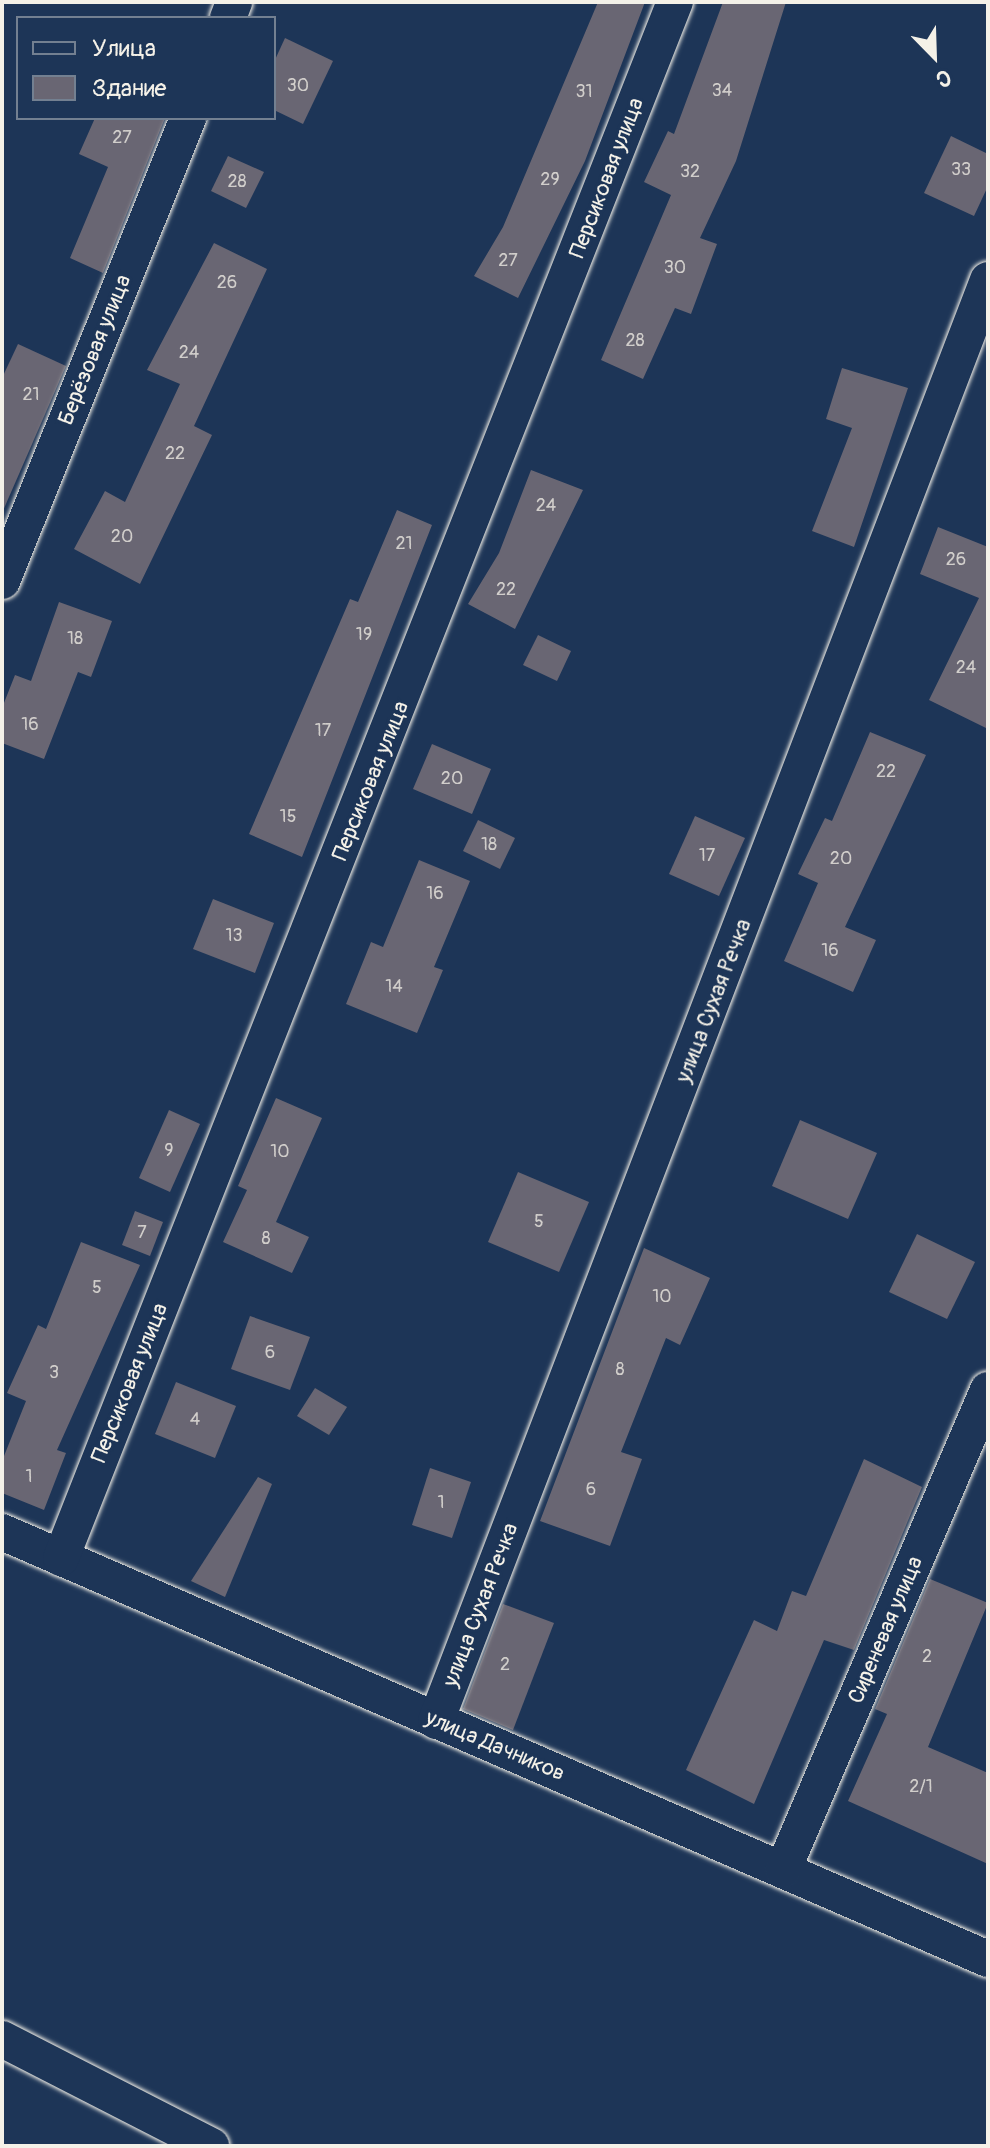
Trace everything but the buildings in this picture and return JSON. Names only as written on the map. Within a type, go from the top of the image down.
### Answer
[{"type":"street","name":"Персиковая улица","points":[[61,1558],[675,2]]},
{"type":"street","name":"Берёзовая улица","points":[[2,581],[187,120]]},
{"type":"street","name":"улица Сухая Речка","points":[[436,1721],[988,280]]},
{"type":"street","name":"Сиреневая улица","points":[[783,1870],[988,1390]]},
{"type":"street","name":"улица Дачников","points":[[2,1532],[988,1959]]},
{"type":"street","points":[[2,2039],[211,2146]]}]
